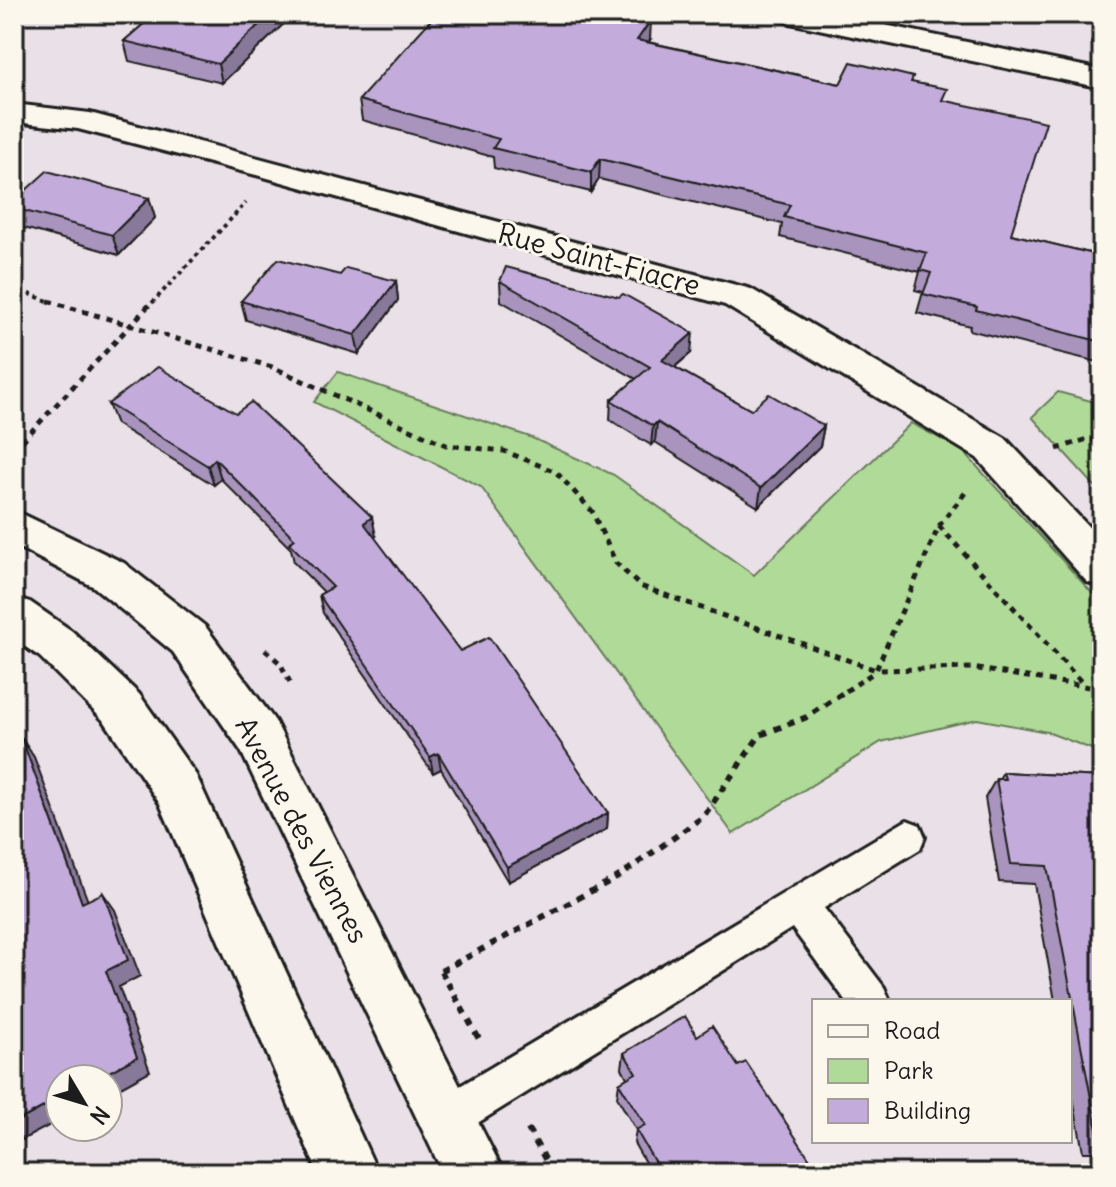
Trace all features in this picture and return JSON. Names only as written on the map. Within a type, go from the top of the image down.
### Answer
[{"type":"street","points":[[790,14],[1102,79]]},
{"type":"street","name":"Rue Saint-Fiacre","points":[[14,113],[79,120],[276,170],[738,297],[991,448],[1102,570]]},
{"type":"street","name":"Avenue des Viennes","points":[[14,526],[109,575],[189,639],[258,736],[474,1173]]},
{"type":"street","points":[[14,615],[56,644],[122,708],[179,791],[348,1173]]},
{"type":"lane","points":[[448,1117],[907,837]]},
{"type":"lane","points":[[797,904],[868,999]]},
{"type":"path","points":[[14,450],[134,326],[276,170]]},
{"type":"path","points":[[14,288],[57,305],[272,367],[446,445],[504,451],[556,472],[592,511],[616,563],[640,586],[876,670],[972,668],[1102,689]]},
{"type":"path","points":[[441,971],[618,877],[703,817],[760,735],[807,717],[876,670],[939,526],[968,489],[1008,466],[1087,439],[1102,441]]},
{"type":"path","points":[[939,526],[1086,687]]},
{"type":"green space","points":[[338,372],[530,437],[614,475],[754,575],[911,423],[962,450],[1102,604],[1102,753],[1047,732],[977,719],[881,742],[733,834],[481,487],[314,402]]},
{"type":"green space","points":[[1058,392],[1102,404],[1102,494],[1032,417]]},
{"type":"building","points":[[155,14],[270,14],[218,64],[124,41]]},
{"type":"building","points":[[436,14],[623,14],[651,20],[637,40],[840,84],[851,62],[913,77],[911,82],[947,89],[942,100],[1046,122],[1011,234],[1102,256],[1102,342],[923,294],[931,273],[920,270],[927,253],[784,217],[790,205],[600,159],[591,172],[493,148],[499,139],[359,100]]},
{"type":"building","points":[[47,171],[149,198],[112,235],[14,208],[14,201]]},
{"type":"building","points":[[278,259],[340,275],[346,268],[396,281],[355,335],[241,301]]},
{"type":"building","points":[[506,267],[619,297],[623,294],[693,333],[662,360],[751,410],[769,394],[824,426],[761,488],[657,422],[653,426],[611,400],[650,367],[500,281]]},
{"type":"building","points":[[158,367],[236,413],[251,402],[372,517],[364,523],[460,651],[489,637],[608,813],[507,867],[438,753],[430,757],[319,595],[333,587],[289,543],[295,539],[215,459],[208,466],[108,404]]},
{"type":"building","points":[[21,737],[82,903],[103,893],[128,960],[106,971],[137,1057],[124,1064],[44,1063],[44,1107],[14,1123],[14,740]]},
{"type":"building","points":[[1003,772],[1102,777],[1102,1140],[1099,1140],[1047,866],[1011,864],[996,779],[1005,779]]},
{"type":"building","points":[[685,1016],[697,1036],[712,1026],[738,1066],[746,1062],[819,1173],[661,1173],[636,1130],[645,1125],[619,1083],[636,1073],[624,1053]]}]
